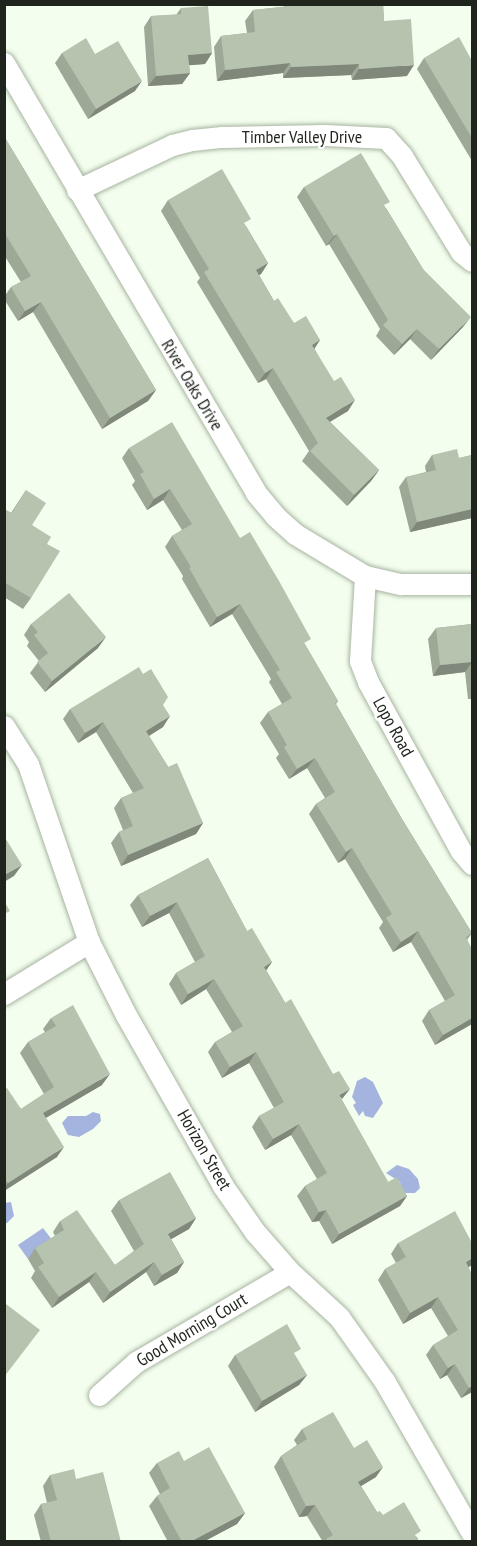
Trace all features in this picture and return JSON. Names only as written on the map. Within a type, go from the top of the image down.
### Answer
[{"type":"street","name":"River Oaks Drive","points":[[4,63],[256,493],[295,534],[365,576],[401,584],[472,584]]},
{"type":"street","name":"Timber Valley Drive","points":[[77,190],[172,145],[192,140],[222,137],[325,135],[386,138],[402,156],[461,252],[472,261]]},
{"type":"street","name":"Lopo Road","points":[[365,576],[360,661],[461,851],[472,864]]},
{"type":"street","name":"Horizon Street","points":[[4,726],[27,764],[89,942],[126,1015],[224,1186],[255,1232],[290,1272],[339,1317],[385,1382],[472,1533]]},
{"type":"street","points":[[4,994],[89,942]]},
{"type":"street","name":"Good Morning Court","points":[[99,1395],[136,1362],[290,1272]]},
{"type":"water","points":[[365,1077],[373,1082],[383,1103],[373,1118],[365,1116],[363,1111],[359,1116],[353,1105],[356,1103],[352,1097],[357,1081]]},
{"type":"water","points":[[93,1112],[100,1114],[101,1121],[93,1129],[79,1137],[68,1135],[62,1123],[68,1116],[86,1116]]},
{"type":"water","points":[[397,1165],[409,1169],[418,1179],[420,1188],[415,1193],[402,1193],[400,1182],[386,1173]]},
{"type":"water","points":[[11,1202],[14,1216],[5,1223],[5,1203]]},
{"type":"water","points":[[43,1228],[53,1241],[28,1259],[18,1245]]},
{"type":"building","points":[[288,4],[383,4],[384,21],[411,19],[414,65],[359,69],[359,64],[291,67],[290,63],[225,70],[221,36],[255,32],[253,10],[288,6]]},
{"type":"building","points":[[208,6],[212,53],[188,55],[190,73],[156,76],[151,16],[181,14],[181,8]]},
{"type":"building","points":[[459,37],[472,61],[472,138],[424,58]]},
{"type":"building","points":[[86,38],[95,54],[118,41],[142,81],[96,109],[62,53]]},
{"type":"building","points":[[4,136],[156,390],[110,418],[41,302],[25,311],[11,287],[31,276],[4,232]]},
{"type":"building","points":[[361,153],[390,202],[384,205],[423,269],[471,317],[439,349],[417,329],[402,344],[383,325],[388,320],[337,234],[334,236],[304,187]]},
{"type":"building","points":[[222,169],[251,219],[244,223],[268,263],[256,270],[274,301],[278,298],[294,323],[306,316],[320,340],[312,345],[334,381],[341,377],[355,400],[326,418],[379,470],[354,495],[310,451],[318,443],[273,368],[265,373],[204,272],[209,269],[168,200]]},
{"type":"building","points":[[172,422],[240,538],[250,532],[279,581],[311,639],[304,643],[338,701],[335,703],[402,819],[472,933],[466,937],[472,949],[472,1018],[443,1035],[429,1010],[455,995],[418,931],[401,942],[386,918],[392,914],[352,848],[346,852],[316,804],[335,792],[315,758],[297,769],[284,747],[287,745],[268,712],[292,698],[276,672],[280,670],[240,604],[217,617],[172,536],[192,524],[170,489],[154,499],[140,474],[144,472],[129,448]]},
{"type":"building","points":[[457,449],[459,458],[472,455],[472,509],[417,522],[406,477],[436,470],[432,455]]},
{"type":"building","points":[[26,490],[46,503],[32,525],[51,537],[47,544],[60,551],[31,598],[4,582],[4,509],[12,513]]},
{"type":"building","points":[[69,593],[106,637],[52,681],[37,662],[48,653],[34,635],[38,632],[31,624]]},
{"type":"building","points":[[472,624],[472,662],[440,665],[436,628]]},
{"type":"building","points":[[139,667],[143,674],[151,669],[168,697],[163,705],[170,716],[146,731],[168,767],[177,763],[203,823],[128,855],[119,832],[133,826],[121,798],[144,788],[103,722],[85,733],[70,709]]},
{"type":"building","points":[[4,836],[22,865],[4,875]]},
{"type":"building","points":[[208,858],[247,931],[252,928],[272,962],[264,967],[285,1003],[291,999],[333,1074],[339,1071],[350,1089],[339,1095],[388,1182],[397,1177],[407,1196],[339,1234],[326,1210],[319,1212],[305,1186],[327,1173],[299,1124],[273,1139],[259,1116],[284,1102],[256,1052],[230,1067],[215,1042],[243,1026],[214,979],[188,994],[176,973],[205,956],[177,902],[150,916],[138,895]]},
{"type":"building","points":[[4,901],[10,911],[4,914]]},
{"type":"building","points":[[73,1005],[110,1074],[43,1113],[64,1147],[8,1183],[4,1178],[4,1089],[7,1088],[21,1109],[54,1087],[28,1042],[56,1026],[51,1018]]},
{"type":"building","points":[[170,1172],[196,1218],[168,1234],[184,1262],[162,1275],[154,1262],[110,1292],[96,1272],[59,1297],[38,1267],[44,1263],[35,1248],[64,1230],[60,1221],[77,1210],[115,1265],[144,1244],[119,1200]]},
{"type":"building","points":[[455,1211],[472,1243],[472,1258],[466,1262],[472,1274],[472,1386],[469,1388],[455,1364],[448,1368],[433,1345],[458,1330],[438,1297],[410,1313],[385,1269],[406,1257],[398,1243]]},
{"type":"building","points":[[6,1304],[40,1330],[4,1377],[4,1306]]},
{"type":"building","points":[[287,1324],[301,1349],[294,1353],[307,1375],[262,1401],[235,1355]]},
{"type":"building","points":[[333,1412],[354,1448],[367,1440],[383,1467],[358,1482],[377,1512],[380,1511],[383,1515],[404,1502],[421,1531],[415,1535],[419,1542],[328,1542],[326,1539],[333,1535],[315,1505],[306,1506],[281,1456],[307,1439],[302,1429]]},
{"type":"building","points":[[209,1447],[245,1513],[190,1542],[182,1542],[157,1496],[170,1488],[157,1463],[179,1451],[184,1461]]},
{"type":"building","points":[[74,1469],[76,1479],[103,1472],[121,1542],[51,1542],[41,1504],[57,1500],[50,1475]]}]
